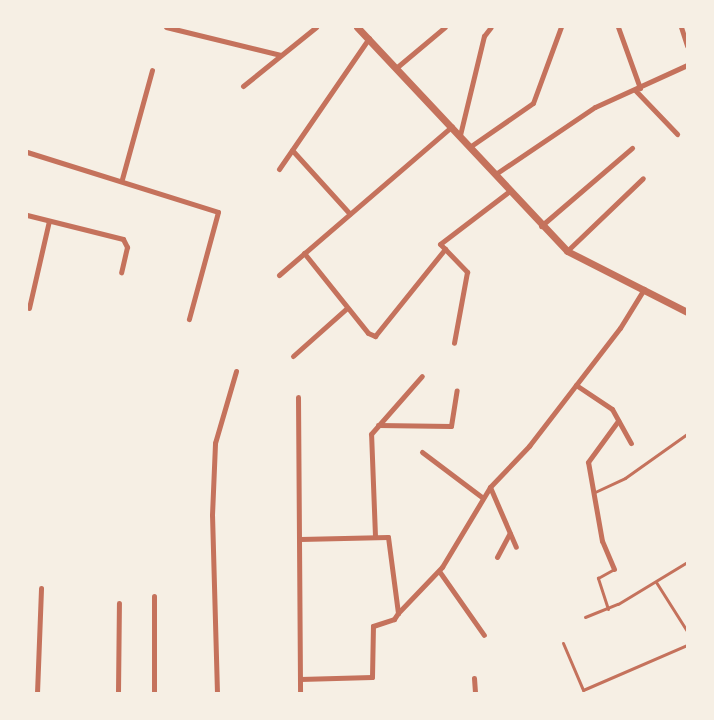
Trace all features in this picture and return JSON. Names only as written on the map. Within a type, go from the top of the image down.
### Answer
[{"type":"street","points":[[166,27],[281,55]]},
{"type":"street","points":[[243,86],[316,27]]},
{"type":"street","points":[[357,27],[497,173],[541,226],[567,251],[687,312]]},
{"type":"street","points":[[396,68],[445,27]]},
{"type":"street","points":[[460,135],[484,36],[491,27]]},
{"type":"street","points":[[471,146],[533,103],[561,27]]},
{"type":"street","points":[[618,27],[638,89],[677,134]]},
{"type":"street","points":[[681,27],[687,46]]},
{"type":"street","points":[[279,169],[369,38]]},
{"type":"street","points":[[497,173],[595,107],[687,65]]},
{"type":"street","points":[[122,179],[152,70]]},
{"type":"street","points":[[279,274],[452,126]]},
{"type":"street","points":[[541,226],[632,148]]},
{"type":"street","points":[[292,150],[350,214]]},
{"type":"street","points":[[28,154],[122,179],[218,212],[189,319]]},
{"type":"street","points":[[567,251],[643,178]]},
{"type":"street","points":[[454,344],[467,272],[440,244],[511,190]]},
{"type":"street","points":[[27,215],[123,239],[127,247],[121,272]]},
{"type":"street","points":[[30,308],[49,221]]},
{"type":"street","points":[[304,253],[347,308],[375,336],[445,249]]},
{"type":"street","points":[[300,679],[372,677],[373,626],[394,618],[398,610],[439,571],[490,487],[529,446],[620,328],[644,289]]},
{"type":"street","points":[[293,356],[347,308]]},
{"type":"street","points":[[217,693],[214,443],[236,371]]},
{"type":"street","points":[[375,536],[371,434],[422,376]]},
{"type":"street","points":[[576,385],[606,403],[631,443]]},
{"type":"street","points":[[378,425],[451,426],[457,390]]},
{"type":"street","points":[[298,397],[300,693]]},
{"type":"street","points":[[614,569],[602,541],[588,462],[618,421]]},
{"type":"street","points":[[422,452],[483,498]]},
{"type":"street","points":[[490,487],[516,547]]},
{"type":"street","points":[[497,557],[510,533]]},
{"type":"street","points":[[300,539],[375,536],[390,540],[398,610]]},
{"type":"street","points":[[439,571],[484,635]]},
{"type":"street","points":[[37,693],[41,588]]},
{"type":"street","points":[[154,596],[154,693]]},
{"type":"street","points":[[118,693],[119,603]]},
{"type":"street","points":[[474,678],[475,693]]},
{"type":"lane","points":[[595,492],[625,478],[687,434]]},
{"type":"lane","points":[[585,617],[608,609],[687,562]]},
{"type":"lane","points":[[608,609],[598,578],[614,569]]},
{"type":"lane","points":[[656,582],[687,631]]},
{"type":"lane","points":[[563,643],[583,690],[687,645]]}]
